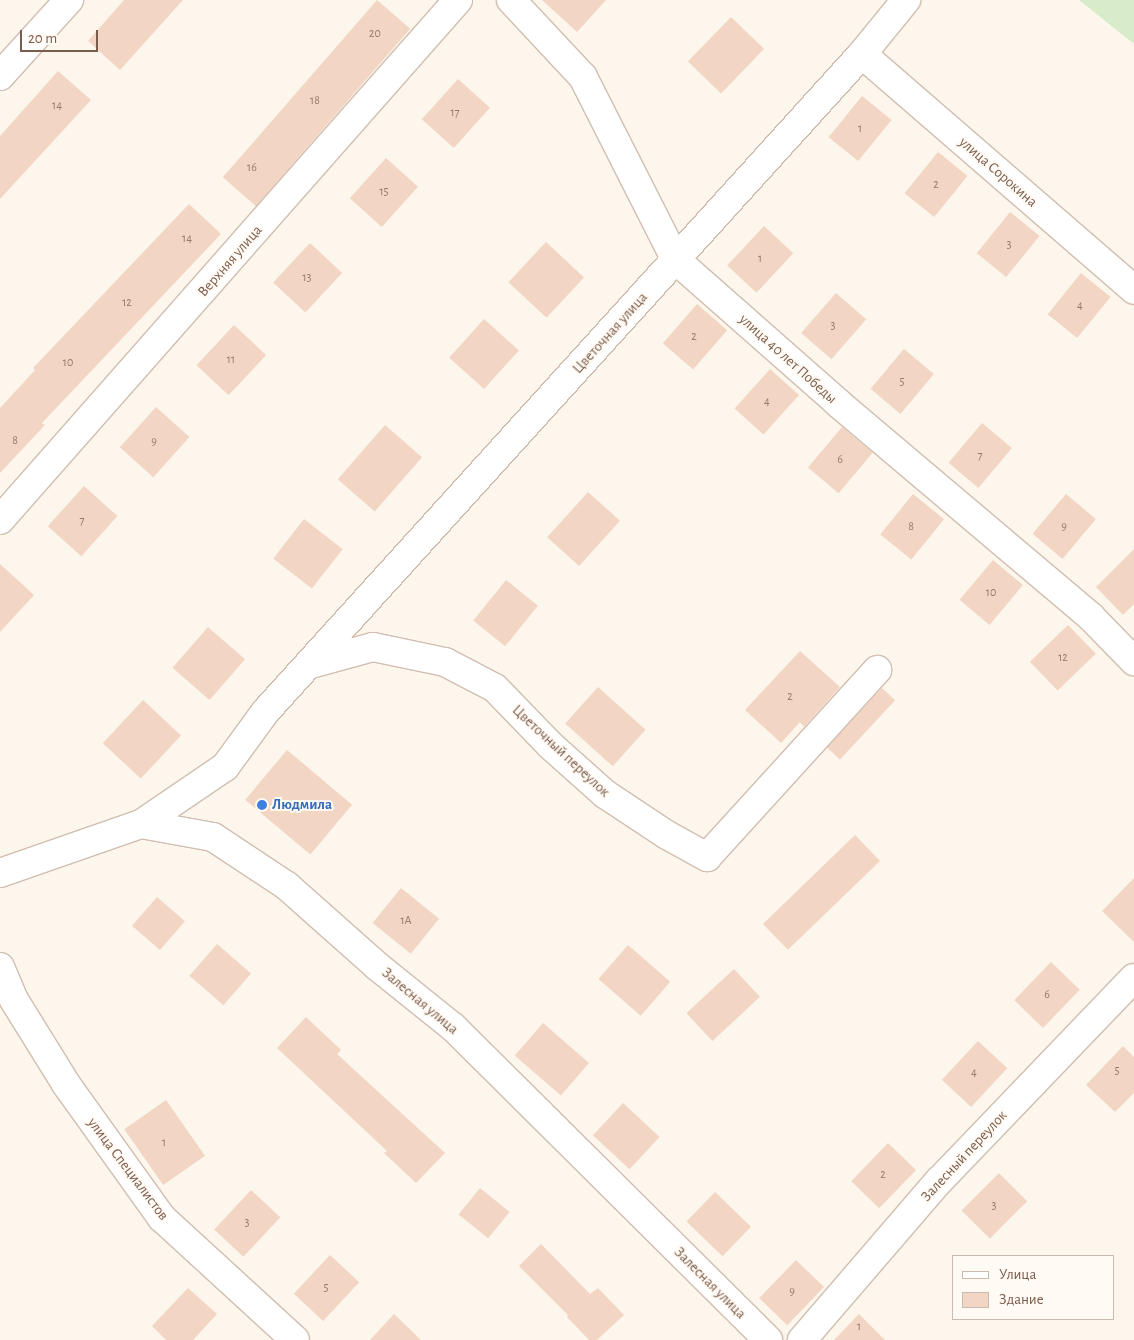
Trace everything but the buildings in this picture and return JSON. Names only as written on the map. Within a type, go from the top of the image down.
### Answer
[{"type":"street","points":[[0,76],[69,0]]},
{"type":"street","name":"Верхняя улица","points":[[0,520],[458,0]]},
{"type":"street","name":"улица 40 лет Победы","points":[[511,0],[583,77],[676,260],[838,404],[1090,617],[1134,661]]},
{"type":"street","name":"Цветочная улица","points":[[141,824],[225,767],[266,711],[311,664],[862,54],[906,0]]},
{"type":"street","name":"улица Сорокина","points":[[862,54],[1134,290]]},
{"type":"street","name":"Цветочный переулок","points":[[311,664],[373,647],[445,662],[496,688],[550,745],[605,794],[707,857],[877,670]]},
{"type":"street","name":"Залесная улица","points":[[0,873],[141,824],[212,836],[287,886],[377,966],[453,1027],[768,1340]]},
{"type":"street","name":"улица Специалистов","points":[[0,967],[14,1000],[66,1084],[162,1218],[295,1340]]},
{"type":"street","name":"Залесный переулок","points":[[802,1340],[939,1181],[1134,978]]},
{"type":"green space","points":[[1079,0],[1134,0],[1134,44]]},
{"type":"place","name":"Людмила","points":[[262,805]]}]
